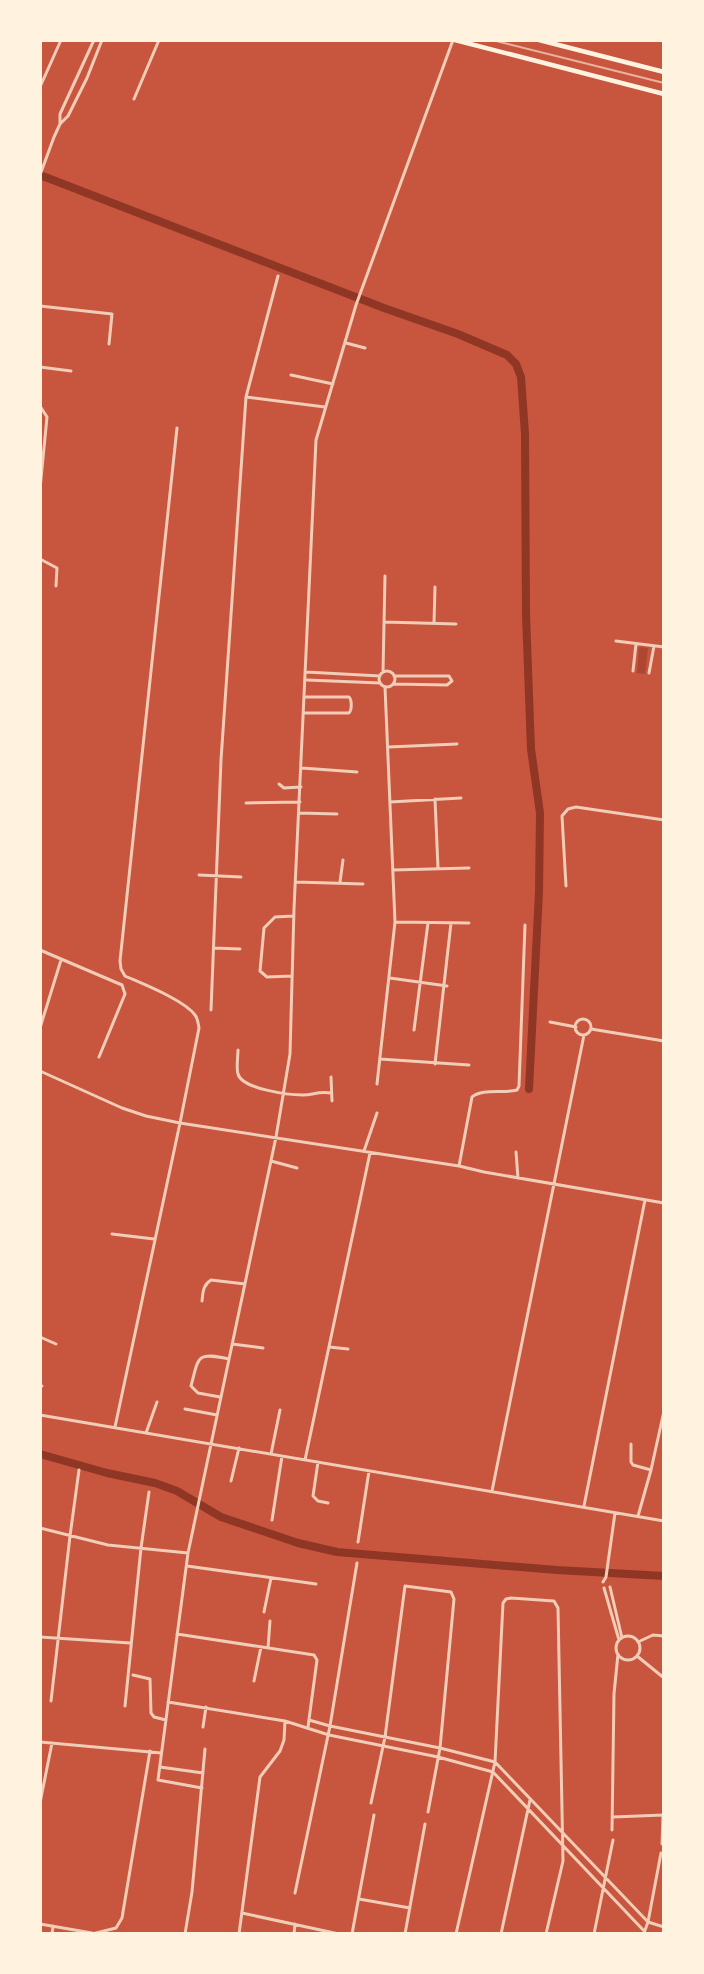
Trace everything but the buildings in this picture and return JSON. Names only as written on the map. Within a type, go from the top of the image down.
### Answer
[{"type":"main road","points":[[454,40],[663,94]]},
{"type":"main road","points":[[538,40],[663,72]]},
{"type":"street","points":[[40,87],[61,40]]},
{"type":"street","points":[[40,175],[60,124],[60,114],[94,40]]},
{"type":"street","points":[[60,124],[73,107],[102,40]]},
{"type":"street","points":[[134,99],[159,40]]},
{"type":"street","points":[[202,1788],[159,1781],[160,1767],[188,1553],[276,1137],[290,1054],[294,916],[316,440],[356,305],[454,40]]},
{"type":"street","points":[[211,1010],[221,760],[246,397],[278,276]]},
{"type":"street","points":[[40,306],[112,314],[109,344]]},
{"type":"street","points":[[345,343],[365,348]]},
{"type":"street","points":[[40,367],[71,371]]},
{"type":"street","points":[[291,375],[333,384]]},
{"type":"street","points":[[246,397],[325,407]]},
{"type":"street","points":[[40,406],[47,417],[40,489]]},
{"type":"street","points":[[115,1427],[199,1028],[197,1017],[191,1010],[170,997],[125,976],[120,961],[177,428]]},
{"type":"street","points":[[40,559],[57,568],[56,586]]},
{"type":"street","points":[[380,683],[380,676],[383,672],[385,576]]},
{"type":"street","points":[[434,624],[435,587]]},
{"type":"street","points":[[384,622],[456,624]]},
{"type":"street","points":[[616,641],[663,647]]},
{"type":"street","points":[[633,671],[636,644]]},
{"type":"street","points":[[650,673],[654,646]]},
{"type":"street","points":[[306,672],[380,676]]},
{"type":"street","points":[[383,672],[391,672],[394,676],[449,676],[452,681],[447,685],[393,684],[385,687]]},
{"type":"street","points":[[393,684],[394,676]]},
{"type":"street","points":[[306,680],[380,683],[385,687],[395,922],[377,1084]]},
{"type":"street","points":[[304,712],[349,713],[351,711],[349,697],[305,697]]},
{"type":"street","points":[[389,747],[457,744]]},
{"type":"street","points":[[302,768],[357,772]]},
{"type":"street","points":[[279,784],[284,788],[301,787]]},
{"type":"street","points":[[390,802],[461,798]]},
{"type":"street","points":[[435,799],[438,868]]},
{"type":"street","points":[[246,803],[300,802]]},
{"type":"street","points":[[566,886],[562,816],[568,809],[576,807],[663,820]]},
{"type":"street","points":[[300,813],[337,814]]},
{"type":"street","points":[[340,883],[343,860]]},
{"type":"street","points":[[393,870],[469,868]]},
{"type":"street","points":[[199,875],[241,877]]},
{"type":"street","points":[[296,882],[363,884]]},
{"type":"street","points":[[293,976],[267,977],[260,970],[264,928],[275,917],[294,916]]},
{"type":"street","points":[[395,922],[469,923]]},
{"type":"street","points":[[414,1030],[428,923]]},
{"type":"street","points":[[435,1064],[451,923]]},
{"type":"street","points":[[459,1166],[472,1097],[480,1093],[511,1092],[519,1086],[525,924]]},
{"type":"street","points":[[213,948],[240,949]]},
{"type":"street","points":[[40,950],[122,985],[125,994],[99,1057]]},
{"type":"street","points":[[40,1028],[61,960]]},
{"type":"street","points":[[389,978],[445,986]]},
{"type":"street","points":[[584,1035],[577,1032],[577,1022],[584,1019],[589,1022],[591,1029]]},
{"type":"street","points":[[550,1022],[576,1027]]},
{"type":"street","points":[[492,1491],[584,1035],[591,1029]]},
{"type":"street","points":[[591,1029],[663,1041]]},
{"type":"street","points":[[238,1050],[238,1074],[242,1081],[251,1086],[305,1096],[319,1091],[331,1093]]},
{"type":"street","points":[[380,1059],[469,1065]]},
{"type":"street","points":[[40,1071],[122,1108],[146,1116],[459,1166],[663,1203]]},
{"type":"street","points":[[331,1077],[332,1101]]},
{"type":"street","points":[[364,1152],[377,1113]]},
{"type":"street","points":[[516,1152],[518,1178]]},
{"type":"street","points":[[305,1460],[370,1153]]},
{"type":"street","points":[[271,1161],[297,1168]]},
{"type":"street","points":[[584,1506],[645,1200]]},
{"type":"street","points":[[112,1234],[121,1237],[155,1239]]},
{"type":"street","points":[[202,1301],[206,1283],[211,1280],[245,1284]]},
{"type":"street","points":[[40,1337],[56,1344]]},
{"type":"street","points":[[232,1344],[263,1348]]},
{"type":"street","points":[[329,1347],[348,1349]]},
{"type":"street","points":[[220,1397],[198,1393],[191,1386],[198,1361],[203,1356],[229,1359]]},
{"type":"street","points":[[146,1433],[158,1402]]},
{"type":"street","points":[[184,1409],[217,1415]]},
{"type":"street","points":[[271,1454],[280,1410]]},
{"type":"street","points":[[638,1516],[651,1470],[663,1412]]},
{"type":"street","points":[[40,1415],[663,1521]]},
{"type":"street","points":[[631,1444],[633,1465],[651,1470]]},
{"type":"street","points":[[231,1481],[239,1448]]},
{"type":"street","points":[[272,1520],[282,1456]]},
{"type":"street","points":[[318,1462],[313,1496],[318,1501],[328,1503]]},
{"type":"street","points":[[51,1701],[79,1470]]},
{"type":"street","points":[[358,1542],[369,1471]]},
{"type":"street","points":[[125,1706],[130,1643],[149,1492]]},
{"type":"street","points":[[603,1582],[607,1578],[607,1562],[615,1513]]},
{"type":"street","points":[[40,1528],[108,1545],[188,1553]]},
{"type":"street","points":[[295,1893],[330,1726],[357,1563]]},
{"type":"street","points":[[187,1566],[316,1584]]},
{"type":"street","points":[[264,1612],[270,1578]]},
{"type":"street","points":[[371,1803],[385,1737],[405,1586],[451,1592],[454,1599],[440,1748],[428,1812]]},
{"type":"street","points":[[610,1587],[620,1639],[616,1647],[618,1654],[614,1694],[612,1830]]},
{"type":"street","points":[[604,1588],[620,1639]]},
{"type":"street","points":[[456,1934],[495,1762],[503,1604],[506,1599],[511,1598],[554,1601],[558,1608],[564,1834],[563,1860],[546,1934]]},
{"type":"street","points":[[268,1648],[270,1621]]},
{"type":"street","points":[[177,1634],[316,1657],[308,1727]]},
{"type":"street","points":[[638,1642],[653,1635],[663,1635]]},
{"type":"street","points":[[618,1654],[627,1660],[637,1656],[640,1649],[638,1642],[629,1636],[620,1639]]},
{"type":"street","points":[[40,1637],[130,1643]]},
{"type":"street","points":[[254,1681],[261,1647]]},
{"type":"street","points":[[637,1656],[663,1678]]},
{"type":"street","points":[[133,1675],[150,1679],[152,1713],[154,1717],[166,1720]]},
{"type":"street","points":[[168,1702],[285,1721],[328,1735],[438,1757],[493,1772],[645,1933]]},
{"type":"street","points":[[203,1727],[206,1707]]},
{"type":"street","points":[[309,1720],[495,1762],[648,1922],[663,1927]]},
{"type":"street","points":[[239,1934],[260,1777],[280,1751],[284,1740],[285,1721]]},
{"type":"street","points":[[40,1742],[162,1753]]},
{"type":"street","points":[[40,1803],[52,1743]]},
{"type":"street","points":[[185,1934],[192,1892],[205,1749]]},
{"type":"street","points":[[40,1923],[92,1933],[116,1928],[122,1918],[150,1752]]},
{"type":"street","points":[[160,1767],[203,1773]]},
{"type":"street","points":[[501,1934],[530,1800]]},
{"type":"street","points":[[352,1934],[374,1815]]},
{"type":"street","points":[[613,1817],[663,1815],[662,1844]]},
{"type":"street","points":[[405,1934],[425,1824]]},
{"type":"street","points":[[594,1934],[613,1840]]},
{"type":"street","points":[[645,1933],[661,1853]]},
{"type":"street","points":[[359,1899],[410,1908]]},
{"type":"street","points":[[242,1913],[339,1934]]},
{"type":"street","points":[[294,1934],[295,1924]]},
{"type":"street","points":[[52,1934],[53,1926]]},
{"type":"shaded area","points":[[639,647],[648,648],[645,674],[637,673]]},
{"type":"waterway","points":[[40,175],[384,308],[458,334],[507,355],[516,364],[521,377],[525,434],[526,615],[531,749],[540,813],[539,892],[529,1089]]},
{"type":"waterway","points":[[40,1454],[107,1473],[155,1483],[177,1491],[221,1517],[298,1543],[337,1552],[557,1570],[664,1576]]},
{"type":"railway","points":[[492,40],[664,83]]}]
